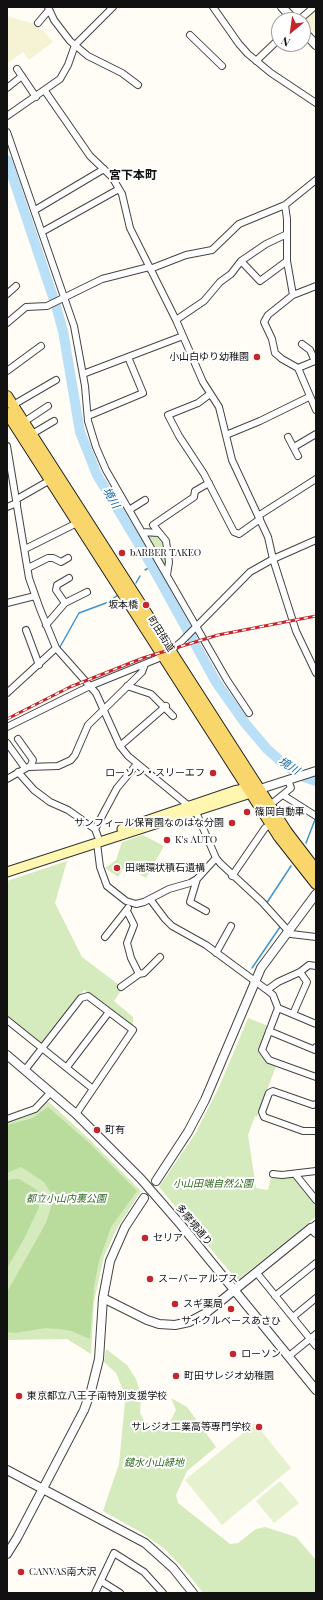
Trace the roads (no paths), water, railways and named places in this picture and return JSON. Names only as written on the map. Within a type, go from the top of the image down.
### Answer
[{"type":"main road","name":"町田街道","points":[[7,396],[13,415],[168,653],[253,790],[271,824],[292,855],[316,884]]},
{"type":"main road","name":"町田街道","points":[[13,415],[32,434],[55,478]]},
{"type":"main road","name":"町田街道","points":[[253,790],[270,805],[299,849],[316,870]]},
{"type":"main road","points":[[7,865],[96,836],[253,790]]},
{"type":"main road","points":[[7,872],[96,836]]},
{"type":"street","points":[[7,116],[46,90],[64,74],[75,45],[113,7]]},
{"type":"street","points":[[213,7],[238,44],[256,61],[316,103]]},
{"type":"street","points":[[38,23],[48,8],[66,36],[75,45],[88,56],[122,73],[138,85]]},
{"type":"street","points":[[190,35],[222,66]]},
{"type":"street","points":[[256,61],[271,47]]},
{"type":"street","points":[[17,68],[36,97]]},
{"type":"street","points":[[7,88],[22,76]]},
{"type":"street","points":[[46,90],[90,156],[112,177],[122,194],[130,228],[176,320],[210,394],[219,407],[232,460],[268,537],[273,559],[296,631],[316,673]]},
{"type":"street","points":[[7,132],[74,326],[83,374],[88,416],[96,447],[106,470],[196,627],[249,713]]},
{"type":"street","points":[[35,210],[104,169]]},
{"type":"street","points":[[7,323],[26,307],[47,306],[102,279],[149,268],[186,256],[212,250],[239,224],[284,205],[316,180]]},
{"type":"street","points":[[42,232],[119,189]]},
{"type":"street","points":[[284,205],[287,219],[287,261],[293,295]]},
{"type":"street","points":[[176,320],[204,301],[220,282],[231,274],[241,261],[266,244],[287,234]]},
{"type":"street","points":[[241,261],[260,281],[287,261]]},
{"type":"street","points":[[7,294],[16,286]]},
{"type":"street","points":[[316,286],[293,295],[268,315],[264,322],[272,339],[275,353],[282,359],[298,368],[309,397],[316,410]]},
{"type":"street","points":[[83,374],[183,336]]},
{"type":"street","points":[[298,368],[315,361],[310,350],[302,344]]},
{"type":"street","points":[[7,371],[41,346]]},
{"type":"street","points":[[88,416],[143,393],[128,357]]},
{"type":"street","points":[[13,415],[56,380]]},
{"type":"street","points":[[210,394],[198,403],[168,415],[179,436],[209,483],[234,532],[239,534],[259,518],[316,479]]},
{"type":"street","points":[[226,435],[260,421],[309,397]]},
{"type":"street","points":[[13,415],[48,406]]},
{"type":"street","points":[[32,434],[54,421]]},
{"type":"street","points":[[294,447],[316,434]]},
{"type":"street","points":[[288,437],[298,456]]},
{"type":"street","points":[[7,446],[28,568],[35,596],[56,648],[90,686],[103,708],[120,746],[137,764],[192,809],[216,858],[232,876],[262,902],[291,934],[316,937]]},
{"type":"street","points":[[7,506],[55,478]]},
{"type":"street","points":[[167,575],[169,551],[166,542],[153,526],[194,497],[196,491],[209,483]]},
{"type":"street","points":[[129,510],[145,500]]},
{"type":"street","points":[[25,549],[82,520]]},
{"type":"street","points":[[142,532],[160,533]]},
{"type":"street","points":[[7,727],[90,686],[168,653],[182,641],[250,572],[273,559],[316,540]]},
{"type":"street","points":[[28,568],[48,558],[53,558],[60,562],[68,558]]},
{"type":"street","points":[[65,603],[56,590],[57,585],[69,578]]},
{"type":"street","points":[[46,625],[65,603],[87,592]]},
{"type":"street","points":[[7,603],[35,596]]},
{"type":"street","points":[[26,630],[39,665]]},
{"type":"street","points":[[8,690],[39,665],[56,648]]},
{"type":"street","points":[[7,779],[27,768],[58,766],[71,760],[75,755],[88,725],[103,708],[142,672],[145,664]]},
{"type":"street","points":[[127,686],[151,694],[166,706],[174,716]]},
{"type":"street","points":[[120,746],[166,706]]},
{"type":"street","points":[[18,739],[33,760],[27,768]]},
{"type":"street","points":[[7,744],[27,768]]},
{"type":"street","points":[[137,764],[117,788],[96,836],[100,867],[107,886],[131,904],[136,904],[150,899],[169,889],[198,879]]},
{"type":"street","points":[[253,790],[316,771]]},
{"type":"street","points":[[18,772],[34,790],[50,802],[68,810],[96,836]]},
{"type":"street","points":[[270,805],[291,788],[288,780]]},
{"type":"street","points":[[283,795],[315,815]]},
{"type":"street","points":[[232,876],[265,828],[271,824]]},
{"type":"street","points":[[206,911],[190,902],[198,879],[216,858]]},
{"type":"street","points":[[156,1180],[188,1132],[205,1100],[261,968],[287,930],[316,894]]},
{"type":"street","points":[[150,899],[172,926],[194,937],[273,995],[278,1008],[262,1050],[268,1060],[316,1077]]},
{"type":"street","points":[[106,937],[131,904]]},
{"type":"street","points":[[127,911],[134,925],[127,944],[131,958],[139,974]]},
{"type":"street","points":[[216,953],[231,926]]},
{"type":"street","points":[[121,986],[139,974],[144,973],[160,957]]},
{"type":"street","points":[[267,990],[278,982],[300,972],[310,965],[316,966]]},
{"type":"street","points":[[293,1014],[307,982],[300,972]]},
{"type":"street","points":[[25,1070],[81,998],[88,996],[133,1030],[76,1114]]},
{"type":"street","points":[[278,1008],[316,1024]]},
{"type":"street","points":[[67,1067],[109,1012]]},
{"type":"street","points":[[7,1020],[93,1089]]},
{"type":"street","points":[[269,1031],[315,1050],[316,1047]]},
{"type":"street","name":"多摩境通り","points":[[7,1055],[76,1114],[159,1199],[316,1390]]},
{"type":"street","points":[[316,1104],[313,1105],[273,1091],[269,1093],[262,1112],[264,1117],[303,1131],[316,1131]]},
{"type":"street","points":[[7,1119],[35,1109],[51,1092]]},
{"type":"street","points":[[273,1174],[295,1174],[316,1171]]},
{"type":"street","points":[[295,1174],[316,1200]]},
{"type":"street","points":[[7,1554],[18,1538],[84,1410],[91,1391],[98,1359],[102,1298],[107,1272],[113,1252],[125,1228],[144,1198]]},
{"type":"street","points":[[102,1298],[152,1322],[175,1325],[197,1319],[314,1228]]},
{"type":"street","points":[[275,1296],[316,1263]]},
{"type":"street","points":[[256,1272],[316,1346]]},
{"type":"street","points":[[293,1317],[316,1298]]},
{"type":"street","points":[[289,1356],[316,1334]]},
{"type":"street","points":[[7,1470],[141,1541],[159,1554],[176,1571],[193,1593]]},
{"type":"street","points":[[95,1593],[114,1553],[144,1572],[164,1593]]},
{"type":"street","points":[[101,1581],[120,1593]]},
{"type":"waterway","name":"境川","points":[[7,160],[56,306],[63,331],[80,432],[97,475],[152,566],[216,682],[245,723],[267,749],[285,765],[304,777],[316,781]]},
{"type":"waterway","points":[[145,570],[152,566]]},
{"type":"waterway","points":[[136,583],[140,576]]},
{"type":"waterway","points":[[60,647],[79,613],[106,603],[118,595]]},
{"type":"waterway","points":[[306,843],[316,817]]},
{"type":"waterway","points":[[266,904],[291,866]]},
{"type":"waterway","points":[[252,968],[280,927]]},
{"type":"railway","points":[[7,719],[70,687],[143,658],[218,635],[316,616]]},
{"type":"place","name":"小山白ゆり幼稚園","points":[[257,357]]},
{"type":"place","name":"bARBER TAKEO","points":[[122,553]]},
{"type":"place","name":"坂本橋","points":[[146,605]]},
{"type":"place","name":"ローソン・スリーエフ","points":[[213,773]]},
{"type":"place","name":"篠岡自動車","points":[[247,812]]},
{"type":"place","name":"サンフィール保育園なのはな分園","points":[[232,823]]},
{"type":"place","name":"K's AUTO","points":[[167,840]]},
{"type":"place","name":"田端環状積石遺構","points":[[117,868]]},
{"type":"place","name":"町有","points":[[97,1130]]},
{"type":"place","name":"セリア","points":[[145,1238]]},
{"type":"place","name":"スーパーアルプス","points":[[150,1279]]},
{"type":"place","name":"スギ薬局","points":[[175,1304]]},
{"type":"place","name":"サイクルベースあさひ","points":[[231,1309]]},
{"type":"place","name":"ローソン","points":[[233,1354]]},
{"type":"place","name":"町田サレジオ幼稚園","points":[[176,1376]]},
{"type":"place","name":"東京都立八王子南特別支援学校","points":[[19,1396]]},
{"type":"place","name":"サレジオ工業高等専門学校","points":[[259,1427]]},
{"type":"place","name":"CANVAS南大沢","points":[[21,1572]]},
{"type":"district","name":"宮下本町","points":[[133,175]]},
{"type":"park label","name":"小山田端自然公園","points":[[213,1184]]},
{"type":"park label","name":"都立小山内裏公園","points":[[66,1199]]},
{"type":"park label","name":"鑓水小山緑地","points":[[154,1463]]}]
